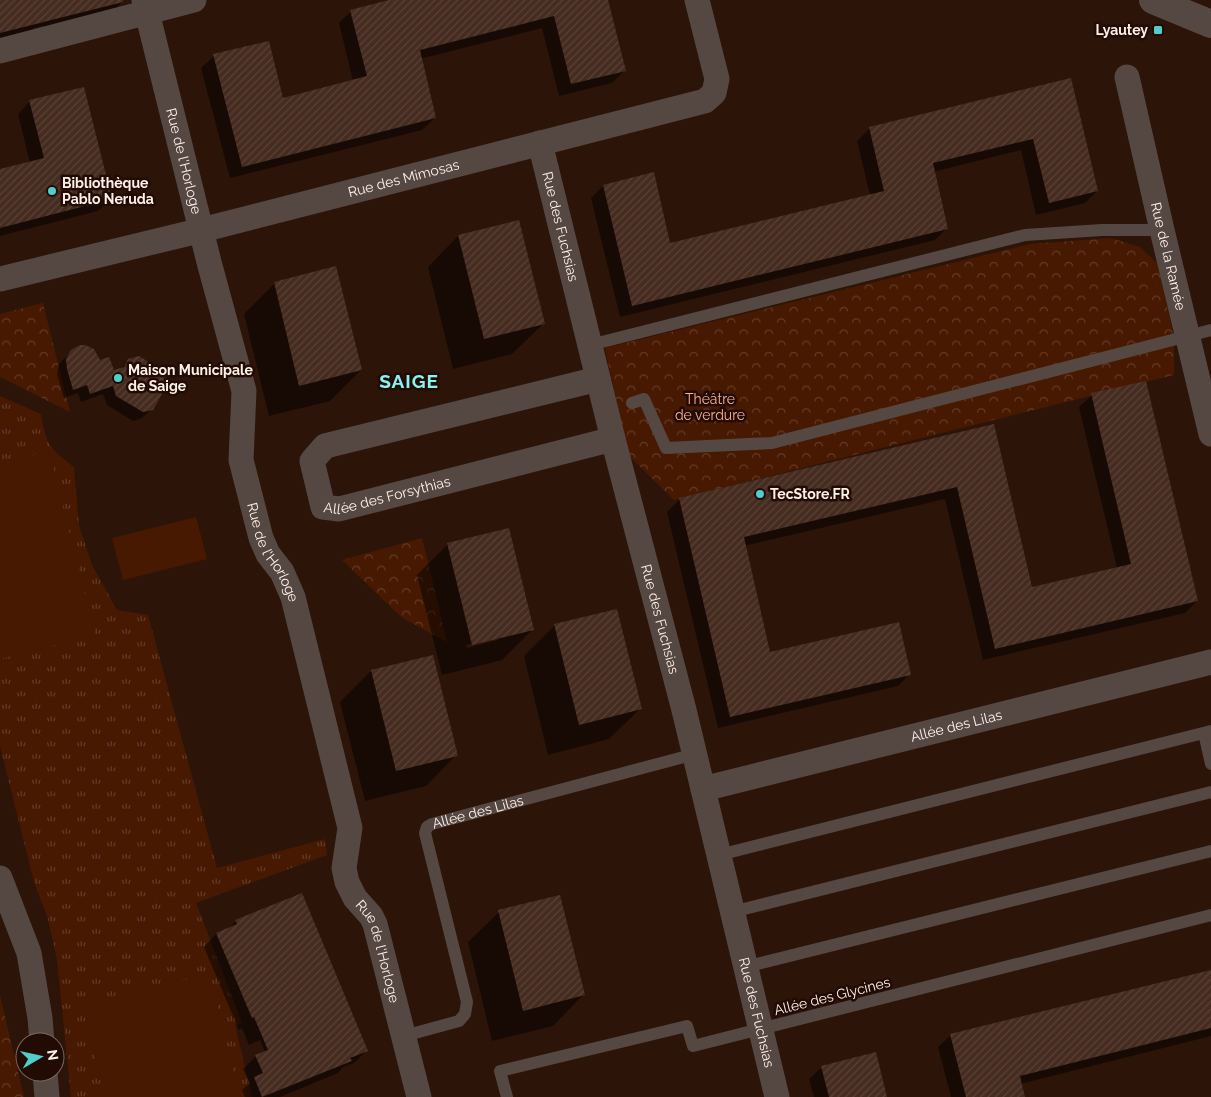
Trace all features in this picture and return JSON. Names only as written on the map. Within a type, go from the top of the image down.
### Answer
[{"type":"street","points":[[0,51],[145,6],[194,0]]},
{"type":"street","points":[[1153,0],[1211,24]]},
{"type":"street","name":"Rue des Mimosas","points":[[0,280],[705,101],[714,93],[717,78],[697,1]]},
{"type":"street","name":"Rue de l'Horloge","points":[[145,6],[201,230],[244,391],[241,460],[258,530],[268,554],[282,572],[293,597],[350,828],[344,868],[347,882],[355,898],[371,916],[375,924],[419,1097]]},
{"type":"street","name":"Rue de la Ramée","points":[[1127,77],[1162,230],[1200,334],[1211,434]]},
{"type":"street","name":"Rue des Fuchsias","points":[[540,143],[613,439],[695,754],[777,1097]]},
{"type":"street","name":"Allée des Forsythias","points":[[598,379],[325,446],[312,461],[323,507],[339,509],[613,439]]},
{"type":"street","name":"Allée des Lilas","points":[[703,789],[1211,662]]},
{"type":"street","points":[[0,878],[29,953],[41,1032]]},
{"type":"street","points":[[46,1082],[47,1097]]},
{"type":"lane","points":[[590,345],[1025,235],[1102,230],[1162,230]]},
{"type":"lane","points":[[632,403],[644,399],[666,448],[772,443],[1200,334]]},
{"type":"lane","points":[[719,855],[1207,732],[1211,764]]},
{"type":"lane","name":"Allée des Lilas","points":[[404,1036],[459,1021],[466,1014],[467,1002],[425,833],[427,827],[432,824],[695,754]]},
{"type":"lane","points":[[732,912],[1211,792]]},
{"type":"lane","points":[[746,967],[1211,850]]},
{"type":"lane","name":"Allée des Glycines","points":[[507,1097],[500,1071],[687,1026],[693,1046],[1211,915]]},
{"type":"green space","name":"Théâtre de verdure","points":[[1111,238],[1140,247],[1158,264],[1174,338],[1174,375],[674,500],[628,455],[605,348],[1030,244]]},
{"type":"green space","points":[[43,303],[70,412],[0,377],[0,314]]},
{"type":"green space","points":[[0,396],[41,414],[50,445],[74,467],[79,525],[92,565],[117,610],[148,615],[217,868],[325,839],[327,855],[196,903],[242,1023],[235,1025],[252,1097],[71,1097],[57,960],[48,919],[34,882],[0,746]]},
{"type":"green space","points":[[49,451],[95,635],[0,659],[0,464]]},
{"type":"green space","points":[[196,517],[207,559],[123,580],[112,538]]},
{"type":"green space","points":[[422,538],[447,642],[401,617],[342,560]]},
{"type":"green space","points":[[210,974],[239,1097],[105,1097],[82,1004]]},
{"type":"green space","points":[[0,995],[15,1059],[15,1082],[20,1082],[24,1097],[0,1097]]},
{"type":"building","points":[[0,0],[123,0],[123,2],[0,33]]},
{"type":"building","points":[[389,0],[608,0],[626,71],[571,84],[554,16],[420,50],[436,118],[242,167],[213,54],[269,41],[283,98],[367,76],[350,10]]},
{"type":"building","points":[[1071,78],[1098,191],[1049,203],[1033,139],[933,163],[948,229],[632,306],[603,185],[654,172],[670,243],[884,191],[869,127]]},
{"type":"building","points":[[84,87],[112,199],[0,228],[0,169],[44,158],[29,100]]},
{"type":"building","points":[[519,220],[545,324],[484,339],[458,235]]},
{"type":"building","points":[[336,266],[362,370],[299,386],[274,282]]},
{"type":"building","name":"Maison Municipale de Saige","points":[[80,345],[94,349],[100,360],[109,357],[114,370],[124,367],[128,359],[139,356],[166,373],[168,383],[153,410],[143,412],[116,396],[113,386],[90,394],[87,385],[73,390],[66,359],[71,350]]},
{"type":"building","points":[[1146,381],[1198,601],[995,649],[957,487],[744,537],[770,652],[899,622],[911,675],[730,717],[679,498],[994,424],[1032,587],[1131,564],[1091,393]]},
{"type":"building","points":[[509,528],[534,630],[472,645],[447,543]]},
{"type":"building","points":[[617,609],[642,709],[579,725],[554,624]]},
{"type":"building","points":[[433,655],[458,756],[396,771],[371,670]]},
{"type":"building","points":[[302,893],[368,1051],[350,1058],[352,1061],[262,1097],[254,1077],[263,1073],[255,1055],[268,1050],[254,1017],[252,1018],[216,933],[237,924],[235,920]]},
{"type":"building","points":[[560,895],[585,995],[523,1011],[498,910]]},
{"type":"building","points":[[1211,970],[1211,1028],[1020,1076],[1025,1097],[966,1097],[950,1034]]},
{"type":"building","points":[[876,1052],[887,1097],[829,1097],[821,1066]]},
{"type":"place","name":"Lyautey","points":[[1158,30]]},
{"type":"place","name":"Bibliothèque Pablo Neruda","points":[[52,191]]},
{"type":"place","name":"Maison Municipale de Saige","points":[[118,378]]},
{"type":"place","name":"TecStore.FR","points":[[760,494]]},
{"type":"district","name":"SAIGE","points":[[409,381]]}]
